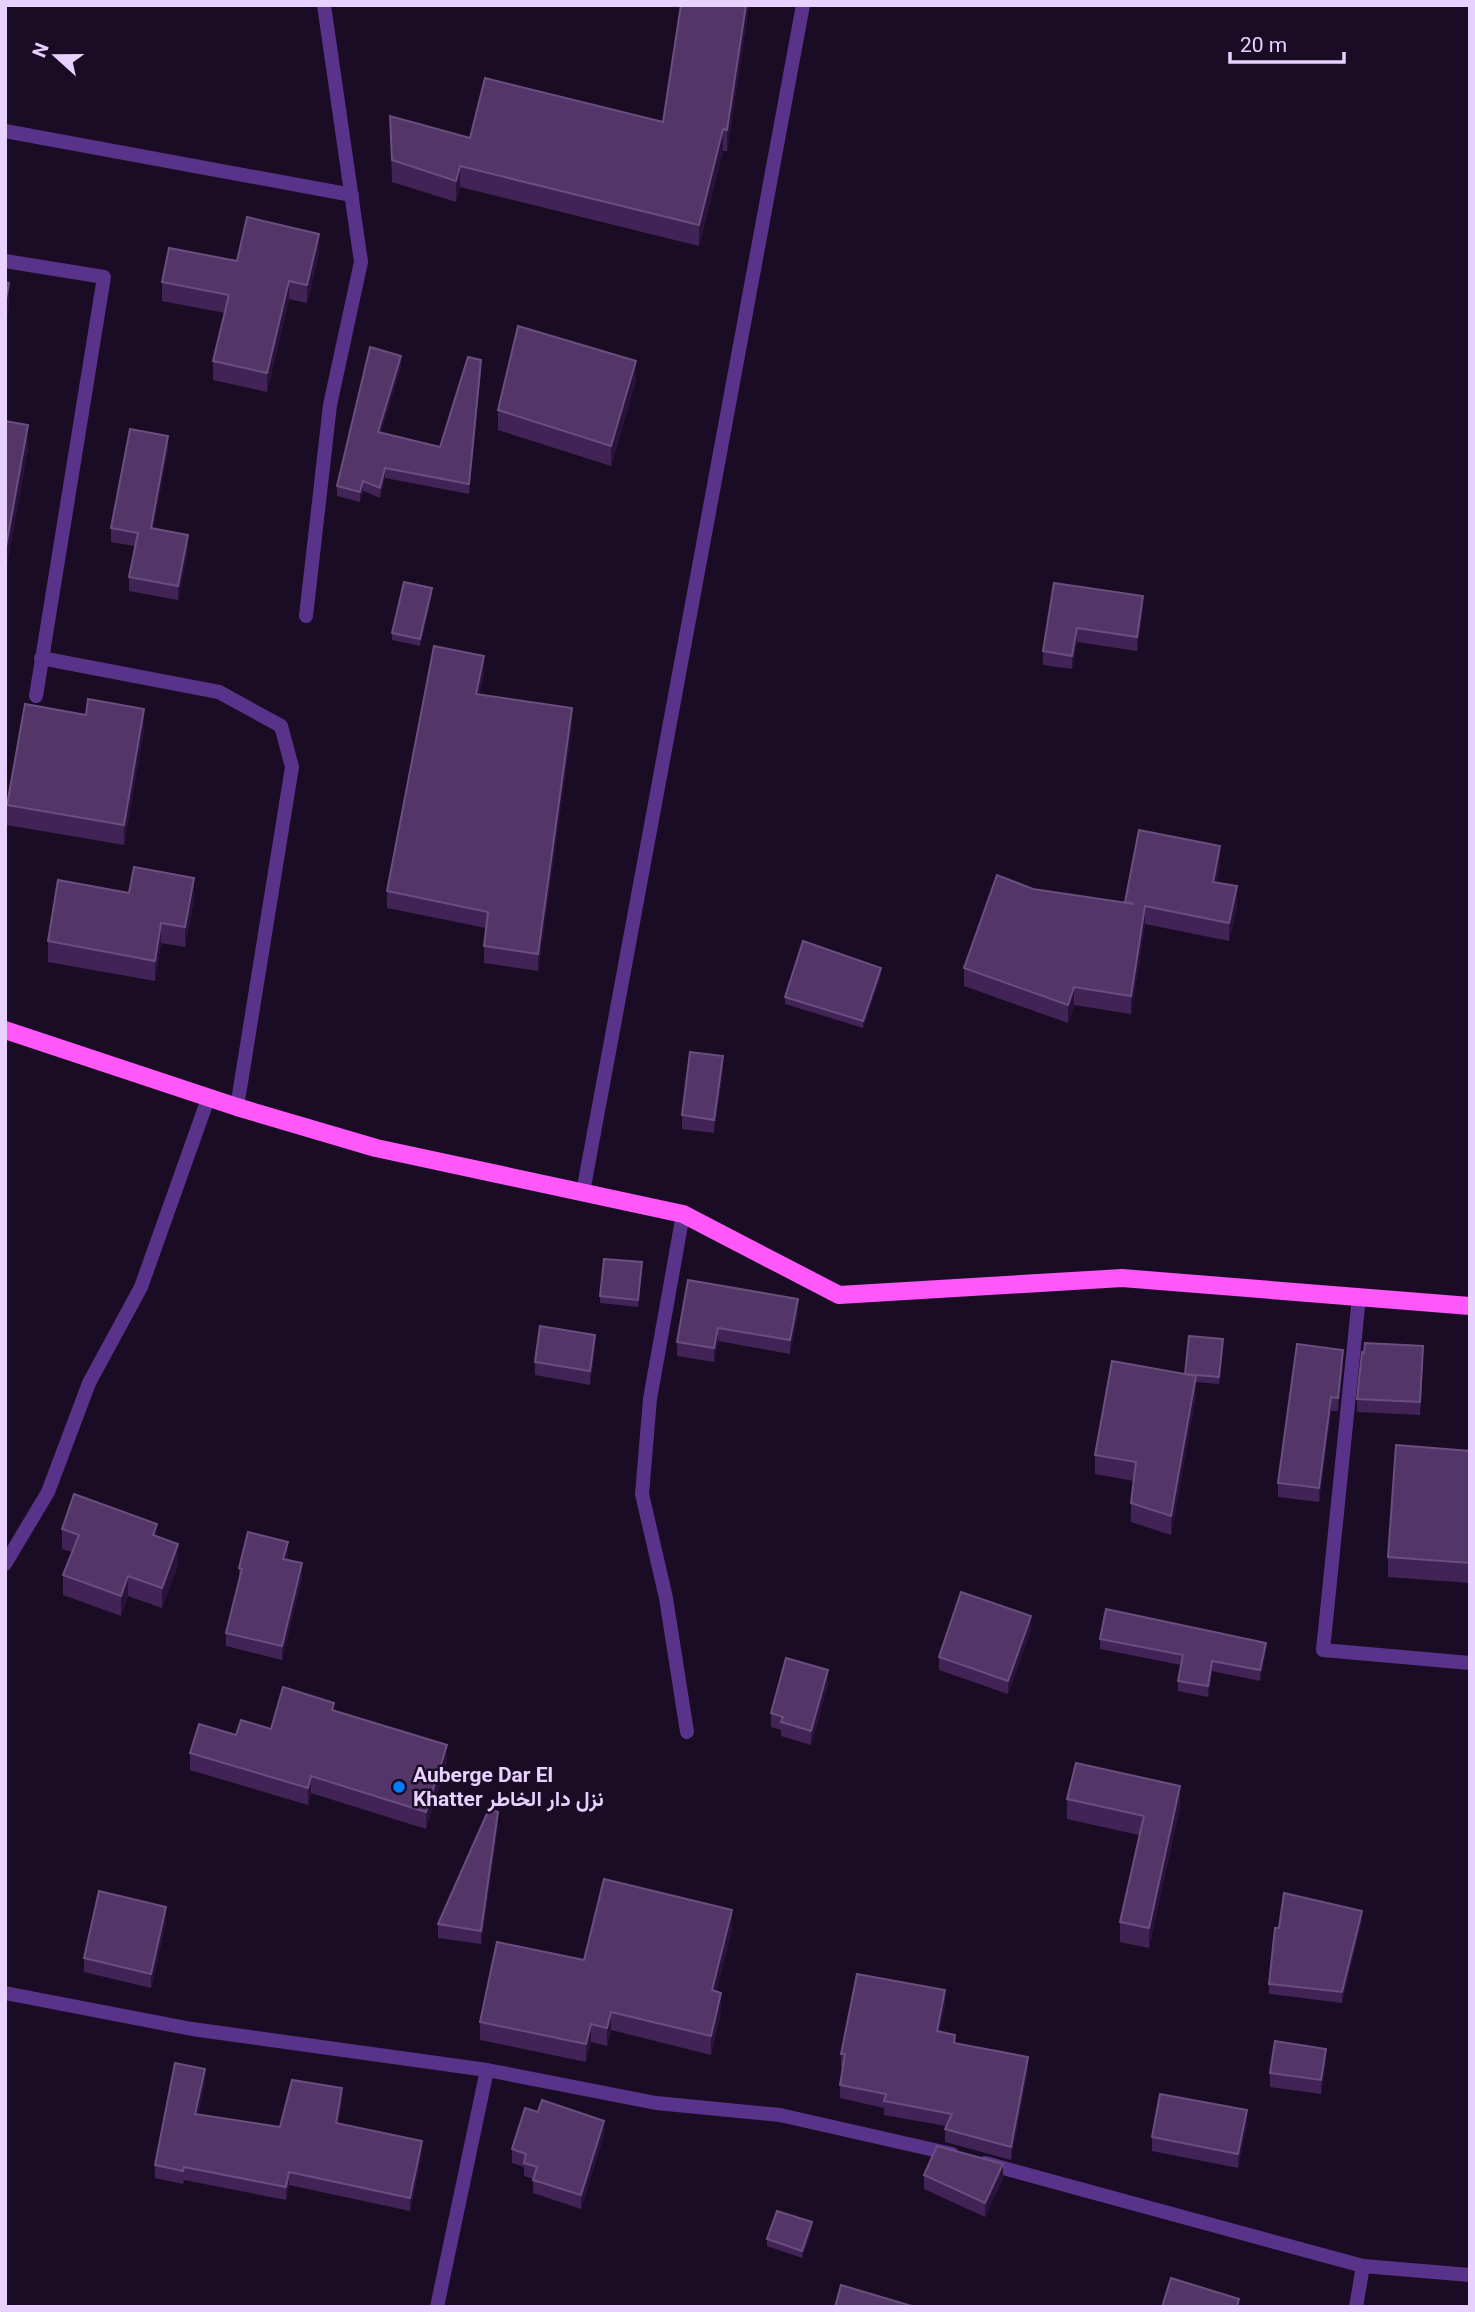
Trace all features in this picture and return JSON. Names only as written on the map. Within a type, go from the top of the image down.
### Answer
[{"type":"main road","points":[[5,1030],[237,1107],[376,1147],[683,1214],[839,1295],[1122,1278],[1470,1306]]},
{"type":"street","points":[[306,617],[330,405],[361,262],[324,5]]},
{"type":"street","points":[[583,1192],[803,5]]},
{"type":"street","points":[[5,131],[352,195]]},
{"type":"street","points":[[5,261],[104,277],[36,696]]},
{"type":"street","points":[[41,658],[219,692],[281,726],[292,767],[237,1107]]},
{"type":"street","points":[[5,1564],[48,1492],[89,1383],[141,1287],[209,1096]]},
{"type":"street","points":[[683,1214],[650,1399],[642,1494],[666,1598],[687,1731]]},
{"type":"street","points":[[1359,1297],[1323,1650],[1470,1663]]},
{"type":"street","points":[[5,1993],[192,2029],[487,2070],[656,2103],[780,2115],[913,2144],[1363,2266],[1470,2275]]},
{"type":"street","points":[[437,2307],[487,2070]]},
{"type":"street","points":[[1356,2307],[1363,2266]]},
{"type":"building","points":[[681,5],[746,5],[727,130],[723,129],[699,225],[460,166],[456,181],[392,160],[390,116],[470,138],[485,78],[663,122]]},
{"type":"building","points":[[247,217],[319,234],[307,285],[289,281],[267,373],[213,361],[229,295],[162,282],[169,248],[237,261]]},
{"type":"building","points":[[5,282],[9,283],[5,304]]},
{"type":"building","points":[[518,326],[636,361],[611,446],[498,410]]},
{"type":"building","points":[[370,347],[401,356],[378,432],[440,447],[468,357],[481,360],[469,484],[385,468],[380,488],[363,481],[360,492],[337,486]]},
{"type":"building","points":[[5,421],[28,425],[5,552]]},
{"type":"building","points":[[130,429],[168,436],[151,528],[188,535],[178,586],[129,577],[138,533],[111,528]]},
{"type":"building","points":[[404,582],[432,588],[420,639],[392,633]]},
{"type":"building","points":[[1054,583],[1143,596],[1137,637],[1077,628],[1072,656],[1043,651]]},
{"type":"building","points":[[434,646],[484,656],[476,694],[572,708],[538,954],[484,946],[488,912],[387,891]]},
{"type":"building","points":[[88,699],[144,709],[124,825],[7,805],[25,704],[86,715]]},
{"type":"building","points":[[1139,830],[1220,846],[1213,882],[1237,886],[1229,923],[1145,906],[1131,996],[1074,987],[1068,1005],[964,968],[997,875],[1033,889],[1134,904],[1125,902]]},
{"type":"building","points":[[134,867],[194,878],[185,927],[161,923],[155,961],[48,941],[58,880],[129,893]]},
{"type":"building","points":[[803,941],[881,968],[863,1021],[785,997]]},
{"type":"building","points":[[690,1052],[723,1056],[714,1120],[682,1115]]},
{"type":"building","points":[[604,1259],[642,1262],[638,1300],[600,1296]]},
{"type":"building","points":[[688,1280],[798,1299],[790,1340],[718,1328],[714,1348],[677,1342]]},
{"type":"building","points":[[540,1326],[595,1335],[590,1371],[535,1362]]},
{"type":"building","points":[[1189,1336],[1223,1339],[1219,1377],[1185,1374]]},
{"type":"building","points":[[1365,1343],[1423,1346],[1420,1402],[1357,1399]]},
{"type":"building","points":[[1297,1344],[1343,1350],[1338,1398],[1331,1397],[1319,1488],[1278,1483]]},
{"type":"building","points":[[1112,1361],[1196,1376],[1171,1516],[1131,1503],[1136,1462],[1095,1455]]},
{"type":"building","points":[[1396,1445],[1470,1451],[1470,1563],[1388,1557]]},
{"type":"building","points":[[74,1494],[157,1524],[153,1535],[178,1544],[162,1588],[128,1576],[121,1596],[63,1575],[79,1535],[62,1529]]},
{"type":"building","points":[[248,1532],[288,1542],[283,1559],[302,1563],[282,1646],[226,1633]]},
{"type":"building","points":[[961,1592],[1031,1616],[1008,1681],[939,1657]]},
{"type":"building","points":[[1106,1609],[1266,1643],[1260,1670],[1212,1661],[1208,1686],[1178,1681],[1183,1655],[1100,1639]]},
{"type":"building","points":[[786,1658],[828,1670],[811,1731],[781,1722],[783,1717],[771,1713]]},
{"type":"building","points":[[283,1687],[334,1703],[332,1710],[447,1745],[426,1812],[311,1776],[308,1788],[190,1753],[199,1724],[236,1735],[241,1720],[271,1729]]},
{"type":"building","points":[[1076,1763],[1180,1786],[1149,1928],[1120,1922],[1144,1816],[1067,1799]]},
{"type":"building","points":[[489,1809],[498,1812],[481,1931],[438,1924]]},
{"type":"building","points":[[604,1879],[732,1910],[712,1990],[721,1993],[711,2036],[611,2012],[607,2028],[591,2024],[586,2044],[480,2022],[497,1942],[584,1960]]},
{"type":"building","points":[[99,1891],[166,1907],[151,1974],[84,1958]]},
{"type":"building","points":[[1284,1893],[1362,1911],[1342,1992],[1269,1984],[1275,1928],[1279,1928]]},
{"type":"building","points":[[857,1974],[945,1990],[937,2031],[955,2035],[954,2043],[1028,2057],[1011,2147],[945,2129],[952,2114],[884,2101],[886,2094],[840,2085],[845,2054],[841,2054]]},
{"type":"building","points":[[1275,2041],[1326,2049],[1321,2080],[1270,2073]]},
{"type":"building","points":[[175,2063],[205,2069],[195,2114],[280,2127],[292,2080],[342,2088],[336,2123],[422,2141],[410,2198],[289,2172],[286,2187],[184,2167],[183,2171],[155,2165]]},
{"type":"building","points":[[1160,2094],[1247,2110],[1238,2154],[1152,2137]]},
{"type":"building","points":[[542,2100],[604,2121],[581,2195],[533,2180],[537,2167],[524,2163],[526,2154],[512,2149],[525,2108],[538,2112]]},
{"type":"building","points":[[937,2146],[1003,2164],[985,2203],[924,2175]]},
{"type":"building","points":[[777,2211],[812,2222],[802,2251],[767,2239]]},
{"type":"building","points":[[1171,2278],[1239,2299],[1237,2307],[1162,2307]]},
{"type":"building","points":[[841,2285],[915,2307],[835,2307]]},
{"type":"place","name":"Auberge Dar El Khatter نزل دار الخاطر","points":[[399,1787]]}]
